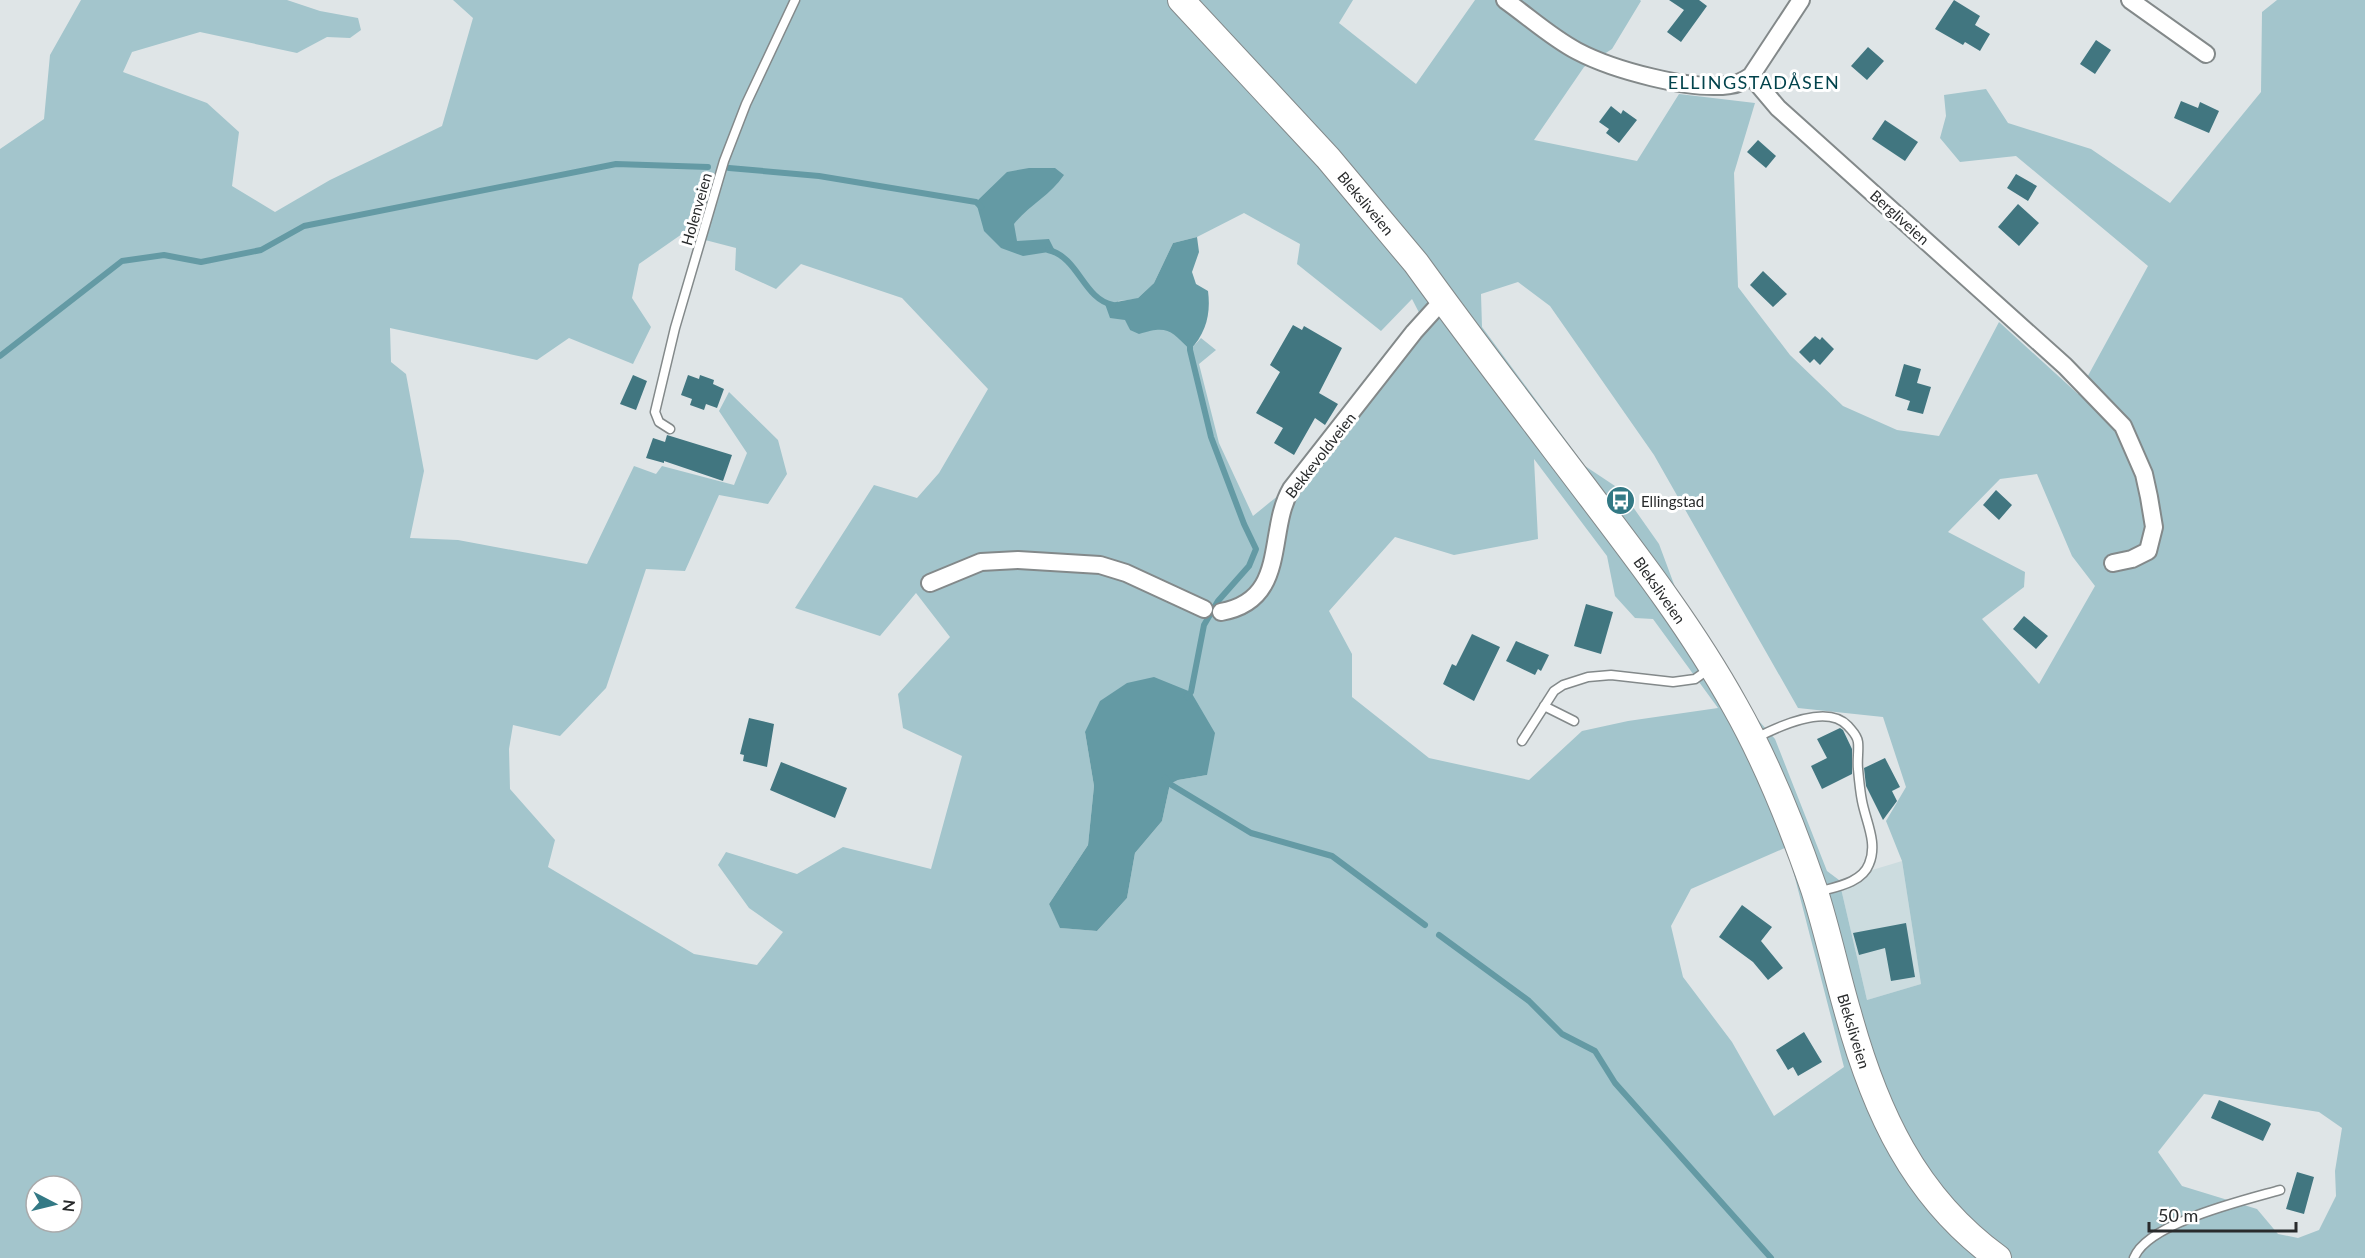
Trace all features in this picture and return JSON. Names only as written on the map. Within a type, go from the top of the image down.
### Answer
[{"type":"main road","name":"Bleksliveien","points":[[1180,0],[1328,158],[1389,230],[1678,614],[1712,667],[1753,739],[1788,817],[1815,893],[1857,1046],[1884,1118],[1916,1176],[1933,1198],[1969,1235],[1998,1258]]},
{"type":"street","points":[[1505,0],[1564,43],[1591,57],[1617,67],[1667,80],[1712,86],[1739,83],[1752,76],[1801,0]]},
{"type":"street","points":[[2130,0],[2206,54]]},
{"type":"street","name":"Bergliveien","points":[[1752,76],[1778,108],[2065,366],[2123,426],[2144,474],[2154,527],[2148,551],[2132,559],[2113,563]]},
{"type":"street","name":"Bekkevoldveien","points":[[1221,612],[1246,603],[1268,580],[1275,558],[1281,510],[1291,489],[1414,332],[1443,300]]},
{"type":"street","points":[[930,583],[981,562],[1018,560],[1100,565],[1126,573],[1204,609]]},
{"type":"lane","name":"Holenveien","points":[[670,429],[659,422],[655,412],[675,328],[724,161],[746,104],[795,0]]},
{"type":"lane","points":[[1522,741],[1554,691],[1563,684],[1588,677],[1611,675],[1673,682],[1695,679],[1712,667]]},
{"type":"lane","points":[[1544,706],[1574,721]]},
{"type":"lane","points":[[1753,739],[1783,726],[1822,715],[1843,721],[1858,740],[1861,792],[1870,826],[1872,850],[1869,866],[1848,884],[1815,893]]},
{"type":"lane","points":[[2134,1258],[2141,1245],[2175,1226],[2218,1208],[2280,1190]]},
{"type":"shaded area","points":[[81,0],[287,0],[320,11],[358,18],[361,30],[350,38],[327,37],[297,53],[200,32],[132,52],[123,72],[207,103],[239,132],[232,186],[275,212],[330,180],[442,126],[473,18],[453,0],[1353,0],[1339,23],[1416,84],[1475,0],[1640,0],[1612,49],[1584,67],[1534,140],[1637,161],[1679,94],[1755,103],[1734,173],[1738,287],[1790,355],[1843,406],[1897,430],[1939,436],[1999,322],[2078,394],[2148,266],[2016,156],[1960,162],[1940,138],[1946,116],[1944,95],[1986,89],[2008,123],[2091,149],[2170,203],[2261,92],[2262,12],[2277,0],[2365,0],[2365,1258],[0,1258],[0,149],[44,119],[50,55]],"holes":[[[1244,213],[1300,244],[1297,264],[1381,331],[1412,299],[1427,328],[1316,465],[1253,516],[1219,443],[1199,364],[1216,350],[1201,338],[1190,350],[1171,330],[1156,328],[1130,330],[1118,301],[1137,299],[1154,283],[1173,243],[1197,237]],[[682,234],[736,248],[735,270],[776,289],[801,264],[902,298],[988,389],[939,473],[917,498],[874,485],[795,608],[880,636],[916,593],[950,637],[898,694],[903,728],[962,756],[931,869],[843,847],[797,874],[726,852],[718,865],[749,908],[783,932],[757,965],[694,954],[548,867],[555,840],[510,789],[509,749],[513,725],[560,736],[606,688],[646,569],[685,571],[719,495],[768,504],[787,474],[778,440],[729,392],[719,411],[747,453],[734,485],[662,466],[656,474],[634,466],[587,564],[458,540],[410,538],[424,471],[406,374],[391,362],[390,328],[537,360],[569,338],[633,364],[651,327],[632,298],[639,264]],[[1518,282],[1550,306],[1654,455],[1798,708],[1883,717],[1906,787],[1886,821],[1902,861],[1921,984],[1867,1000],[1839,880],[1827,871],[1775,739],[1759,721],[1675,587],[1659,544],[1621,490],[1585,466],[1482,327],[1481,294]],[[1534,459],[1607,556],[1615,596],[1635,618],[1653,619],[1718,708],[1628,721],[1582,731],[1529,780],[1429,758],[1352,697],[1352,654],[1329,611],[1395,537],[1454,555],[1538,539]],[[2037,474],[2072,556],[2095,586],[2039,684],[1982,619],[2024,587],[2025,572],[1948,532],[2000,479]],[[1085,732],[1207,775],[1178,780],[1170,784],[1162,821],[1135,853],[1127,898],[1097,931],[1061,928],[1049,904],[1088,845],[1094,786]],[[1787,847],[1844,1067],[1774,1116],[1732,1042],[1683,977],[1671,926],[1691,889]],[[2204,1094],[2319,1112],[2342,1128],[2335,1171],[2336,1196],[2319,1230],[2298,1238],[2278,1234],[2257,1209],[2182,1186],[2158,1152]]]},
{"type":"shaded area","points":[[1029,168],[1055,168],[1064,175],[1014,224],[1017,241],[1049,239],[1055,251],[1023,256],[1001,248],[984,231],[976,202],[1007,172]]},
{"type":"shaded area","points":[[1197,237],[1199,252],[1192,272],[1196,284],[1208,291],[1209,308],[1204,330],[1190,350],[1168,331],[1156,330],[1139,334],[1130,330],[1125,320],[1110,318],[1105,304],[1138,298],[1154,283],[1173,243]]},
{"type":"shaded area","points":[[1154,677],[1191,692],[1215,733],[1207,775],[1178,780],[1170,784],[1162,821],[1135,853],[1127,898],[1097,931],[1060,928],[1049,904],[1088,845],[1094,786],[1085,732],[1100,701],[1127,683]]},
{"type":"shaded area","points":[[1902,861],[1921,984],[1867,1000],[1839,880]]},
{"type":"building","points":[[1669,0],[1699,0],[1707,6],[1681,42],[1667,32],[1684,10]]},
{"type":"building","points":[[1954,0],[1980,16],[1975,25],[1990,34],[1980,51],[1965,42],[1963,45],[1935,29]]},
{"type":"building","points":[[2096,40],[2111,50],[2095,74],[2080,64]]},
{"type":"building","points":[[1868,47],[1884,61],[1867,80],[1851,66]]},
{"type":"building","points":[[2181,101],[2198,108],[2200,102],[2219,111],[2209,133],[2174,118]]},
{"type":"building","points":[[1611,106],[1621,114],[1623,110],[1637,120],[1619,143],[1606,133],[1609,129],[1599,122]]},
{"type":"building","points":[[1885,120],[1918,142],[1905,161],[1872,139]]},
{"type":"building","points":[[1758,140],[1776,156],[1766,168],[1747,152]]},
{"type":"building","points":[[2016,174],[2037,186],[2028,201],[2007,188]]},
{"type":"building","points":[[2018,204],[2039,223],[2019,246],[1998,227]]},
{"type":"building","points":[[1763,271],[1787,294],[1773,307],[1750,285]]},
{"type":"building","points":[[1293,325],[1302,330],[1304,326],[1342,348],[1319,393],[1338,404],[1325,425],[1315,418],[1294,455],[1274,443],[1283,428],[1256,413],[1280,372],[1270,365]]},
{"type":"building","points":[[1815,336],[1820,340],[1822,337],[1834,349],[1820,365],[1814,359],[1810,363],[1799,352]]},
{"type":"building","points":[[1904,364],[1921,369],[1917,383],[1931,387],[1923,414],[1907,410],[1910,401],[1895,396]]},
{"type":"building","points":[[633,375],[647,381],[636,410],[620,404]]},
{"type":"building","points":[[688,375],[699,379],[700,375],[714,380],[713,384],[724,389],[717,408],[706,404],[704,410],[690,405],[692,399],[681,395]]},
{"type":"building","points":[[667,435],[732,455],[723,481],[664,461],[664,463],[646,458],[653,438],[665,442]]},
{"type":"building","points":[[1996,490],[2012,505],[1999,520],[1983,505]]},
{"type":"building","points":[[1586,604],[1613,612],[1601,654],[1574,646]]},
{"type":"building","points":[[2024,616],[2048,636],[2036,649],[2013,629]]},
{"type":"building","points":[[1472,634],[1500,647],[1474,701],[1443,684],[1452,664],[1456,666]]},
{"type":"building","points":[[1516,641],[1549,655],[1541,671],[1538,669],[1535,675],[1506,661]]},
{"type":"building","points":[[749,718],[774,724],[767,767],[743,761],[744,755],[740,754]]},
{"type":"building","points":[[1840,728],[1852,749],[1852,774],[1822,789],[1811,766],[1827,758],[1817,739]]},
{"type":"building","points":[[1885,758],[1900,787],[1892,791],[1897,801],[1883,820],[1866,786],[1864,768]]},
{"type":"building","points":[[781,762],[847,788],[835,818],[770,790]]},
{"type":"building","points":[[1742,905],[1772,927],[1761,941],[1783,968],[1768,980],[1753,962],[1719,937]]},
{"type":"building","points":[[1906,923],[1915,977],[1891,981],[1885,948],[1859,955],[1853,933]]},
{"type":"building","points":[[1804,1032],[1822,1062],[1798,1076],[1793,1067],[1788,1070],[1776,1050]]},
{"type":"building","points":[[2219,1100],[2269,1122],[2271,1124],[2263,1141],[2211,1118]]},
{"type":"building","points":[[2297,1172],[2314,1177],[2304,1214],[2286,1209]]},
{"type":"waterway","points":[[0,356],[122,261],[164,255],[201,262],[261,250],[304,226],[616,164],[708,167]]},
{"type":"waterway","points":[[729,168],[819,176],[976,202],[981,207]]},
{"type":"waterway","points":[[1048,250],[1067,261],[1095,295],[1113,305]]},
{"type":"waterway","points":[[1187,697],[1191,692],[1204,625],[1218,601],[1249,566],[1256,549],[1244,524],[1211,437],[1190,342]]},
{"type":"waterway","points":[[1165,778],[1170,784],[1251,833],[1332,856],[1425,925]]},
{"type":"waterway","points":[[1439,935],[1529,1001],[1562,1034],[1595,1051],[1615,1083],[1771,1258]]},
{"type":"place","name":"Ellingstad","points":[[1620,501]]},
{"type":"district","name":"ELLINGSTADÅSEN","points":[[1754,82]]}]
